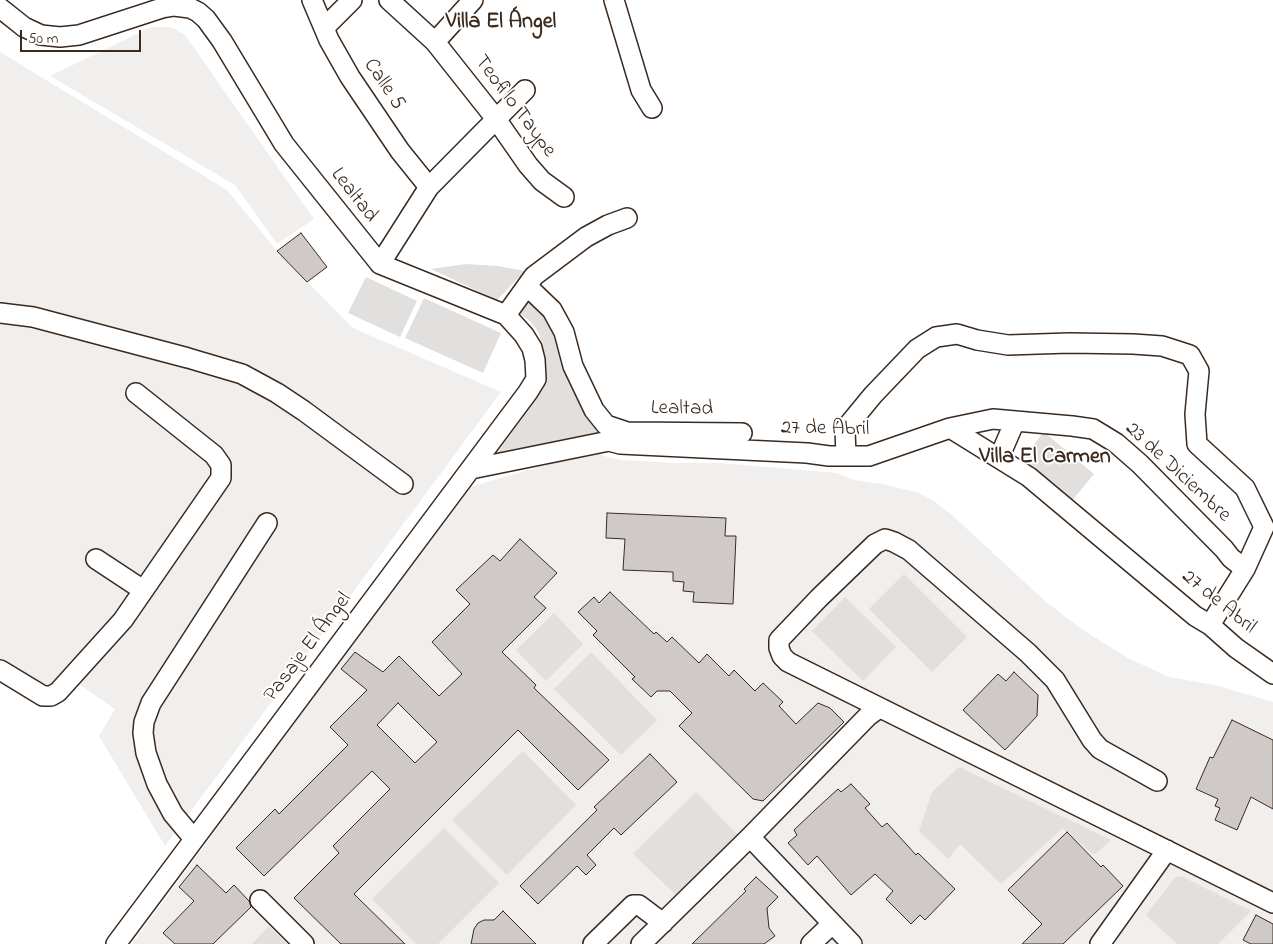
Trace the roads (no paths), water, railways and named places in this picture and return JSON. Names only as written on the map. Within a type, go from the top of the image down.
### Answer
[{"type":"street","name":"Calle 5","points":[[312,0],[330,40],[350,77],[400,151],[429,187]]},
{"type":"street","points":[[325,28],[352,0]]},
{"type":"street","name":"Teofilo Taype","points":[[388,0],[436,42],[528,165],[542,181],[564,197]]},
{"type":"street","points":[[436,42],[473,0]]},
{"type":"street","points":[[614,0],[641,90],[652,108]]},
{"type":"street","name":"Lealtad","points":[[0,8],[24,27],[41,35],[60,37],[78,35],[136,7],[162,8],[174,6],[190,8],[206,19],[239,67],[254,96],[284,144],[380,264],[506,315],[524,335],[532,348],[536,378]]},
{"type":"street","points":[[380,264],[429,187],[525,90]]},
{"type":"street","points":[[506,315],[534,276],[586,237],[608,225],[627,218]]},
{"type":"street","name":"Lealtad","points":[[527,286],[552,310],[564,332],[573,366],[594,410],[606,425],[627,432],[742,433]]},
{"type":"street","points":[[0,313],[33,317],[242,374],[271,389],[304,411],[403,484]]},
{"type":"street","points":[[846,456],[845,429],[873,396],[917,350],[936,337],[957,334],[1008,346],[1097,343],[1162,346],[1190,355],[1199,371],[1195,414],[1197,444],[1245,488],[1264,527],[1245,569],[1210,625]]},
{"type":"street","name":"Pasaje El Ángel","points":[[116,944],[471,469],[528,392],[536,378]]},
{"type":"street","points":[[0,670],[38,694],[48,696],[55,694],[123,620],[221,478],[221,465],[214,455],[136,393]]},
{"type":"street","name":"23 de Diciembre","points":[[950,428],[993,419],[1072,426],[1093,430],[1116,443],[1140,464],[1224,548],[1231,558],[1245,569]]},
{"type":"street","points":[[999,458],[1015,421]]},
{"type":"street","name":"27 de Abril","points":[[471,469],[609,441],[620,444],[869,456],[950,428],[1029,477],[1195,616],[1210,625],[1236,648],[1273,674]]},
{"type":"street","points":[[194,839],[173,814],[157,784],[144,743],[143,732],[146,717],[151,703],[267,523]]},
{"type":"street","points":[[1157,781],[1100,748],[1092,740],[1055,680],[1028,653],[909,550],[885,540],[875,544],[779,640],[782,656],[788,662],[1273,903]]},
{"type":"street","points":[[96,559],[143,590]]},
{"type":"street","points":[[641,944],[750,837],[868,716],[879,708]]},
{"type":"street","points":[[750,837],[852,944]]},
{"type":"street","points":[[1100,944],[1167,850]]},
{"type":"street","points":[[260,900],[304,944]]},
{"type":"street","points":[[593,944],[633,905],[639,905],[663,923]]},
{"type":"street","points":[[811,944],[832,924]]},
{"type":"district","name":"Villa El Ángel","points":[[501,23]]},
{"type":"district","name":"Villa El Carmen","points":[[1045,458]]}]
